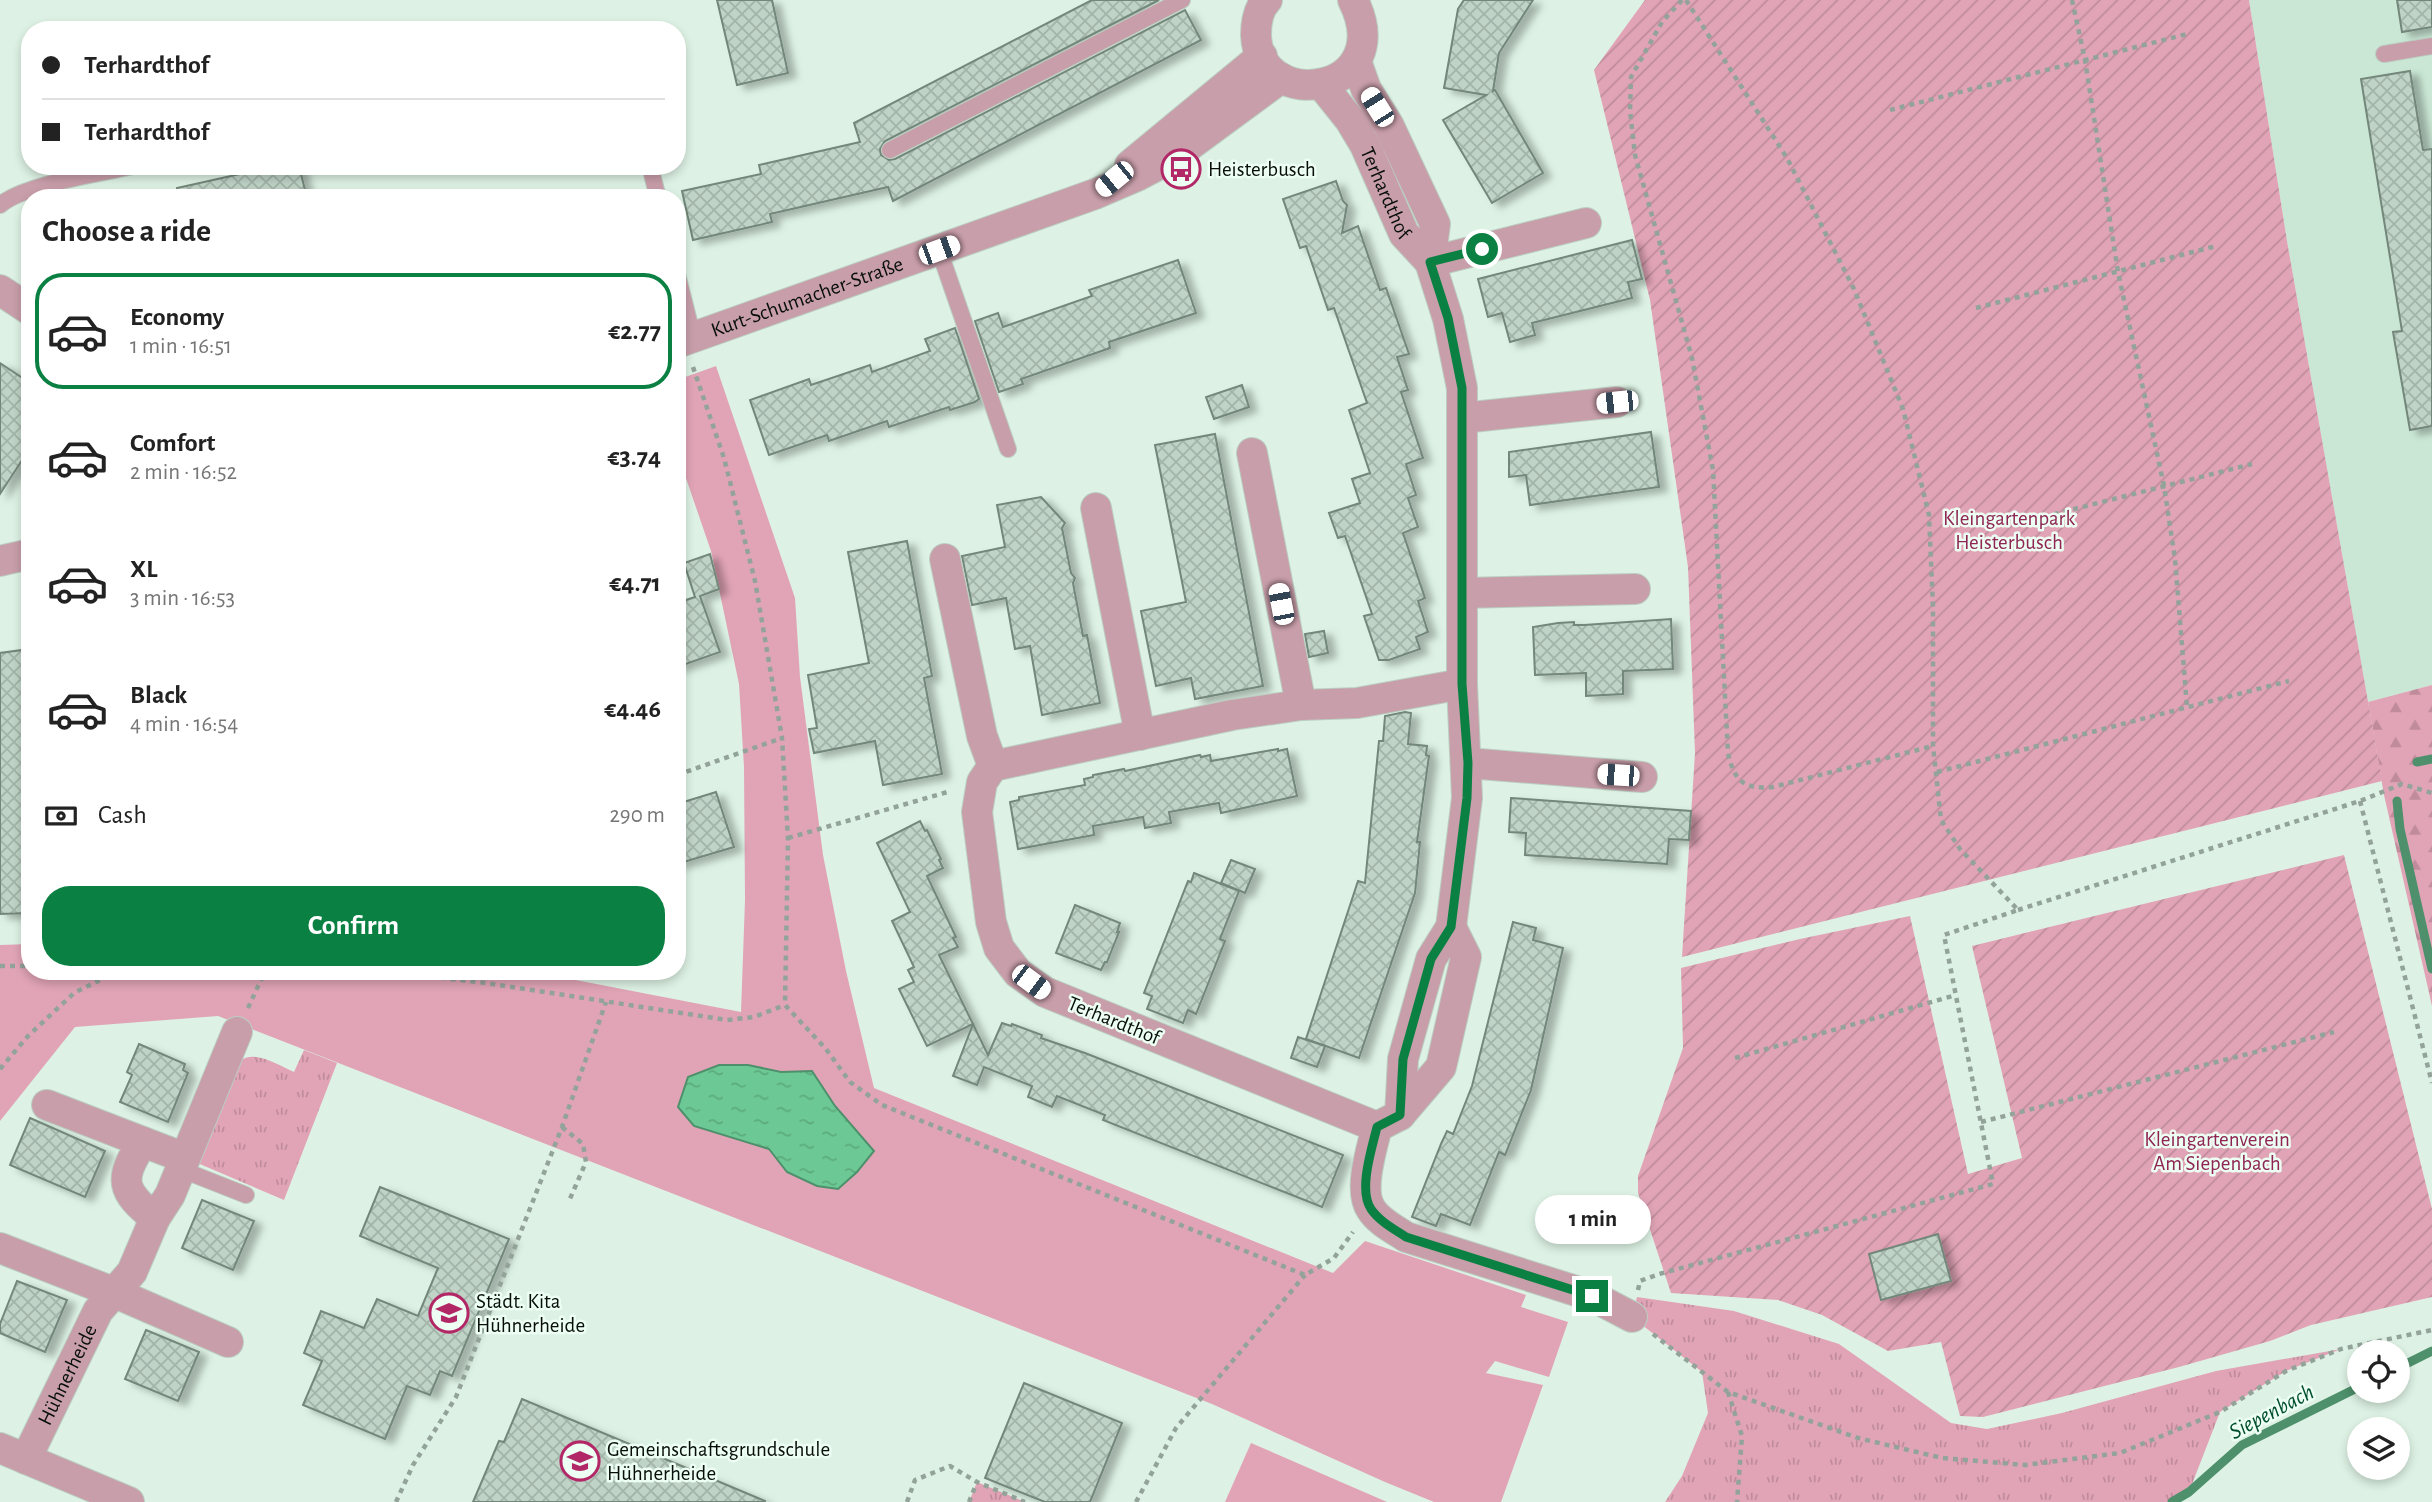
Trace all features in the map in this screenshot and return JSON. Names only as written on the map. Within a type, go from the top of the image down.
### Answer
[{"type":"street","points":[[1267,0],[1256,23],[1257,45],[1265,64],[1281,78],[1301,85],[1322,85],[1341,76],[1356,61],[1363,41],[1363,20],[1354,0]]},
{"type":"street","name":"Kurt-Schumacher-Straße","points":[[1095,194],[1262,56]]},
{"type":"street","name":"Terhardthof","points":[[1356,61],[1366,89],[1389,126],[1435,224],[1430,262]]},
{"type":"street","name":"Kurt-Schumacher-Straße","points":[[686,340],[1095,194],[1137,176],[1175,156],[1281,78]]},
{"type":"street","name":"Terhardthof","points":[[1322,85],[1350,120],[1365,145],[1404,234],[1430,262],[1448,318],[1462,388],[1462,684],[1468,763],[1467,798],[1451,927],[1431,959],[1389,1121],[1365,1181],[1369,1208]]},
{"type":"street","points":[[1430,262],[1586,223]]},
{"type":"street","points":[[0,290],[21,304]]},
{"type":"street","points":[[1462,418],[1617,402]]},
{"type":"street","points":[[1252,453],[1301,705]]},
{"type":"street","points":[[1096,508],[1140,735]]},
{"type":"street","points":[[0,561],[21,556]]},
{"type":"street","name":"Terhardthof","points":[[945,559],[988,774],[977,812],[991,922],[999,948],[1018,972],[1045,992],[1389,1121]]},
{"type":"street","points":[[1462,593],[1635,589]]},
{"type":"street","points":[[988,774],[1140,735],[1232,715],[1301,705],[1357,703],[1462,684]]},
{"type":"street","points":[[1468,763],[1642,777]]},
{"type":"street","name":"Hühnerheide","points":[[129,1502],[13,1453],[98,1311],[132,1272],[155,1218],[170,1195],[237,1032]]},
{"type":"street","points":[[47,1105],[143,1142],[183,1164]]},
{"type":"street","points":[[143,1142],[128,1164],[126,1176],[129,1192],[137,1203],[155,1218]]},
{"type":"street","points":[[1369,1208],[1386,1224],[1406,1237],[1592,1296],[1632,1317]]},
{"type":"street","points":[[0,1248],[113,1292],[228,1342]]},
{"type":"lane","points":[[890,150],[1182,0]]},
{"type":"lane","points":[[2384,54],[2432,46]]},
{"type":"lane","points":[[35,189],[94,175]]},
{"type":"lane","points":[[0,205],[21,194]]},
{"type":"lane","points":[[939,250],[1007,449]]},
{"type":"lane","points":[[183,1164],[246,1195]]},
{"type":"path","points":[[1933,746],[1773,787],[1758,788],[1742,783],[1732,772],[1728,753],[1713,470],[1692,358],[1635,155],[1630,111],[1631,77],[1662,22],[1684,0],[1787,158],[1854,289],[1903,409],[1929,515],[1933,607],[1933,746],[1941,820],[1960,849],[2018,910]]},
{"type":"path","points":[[2072,0],[2085,60],[2118,272],[2164,486],[2175,559],[2187,707]]},
{"type":"path","points":[[1890,110],[2188,34]]},
{"type":"path","points":[[1976,308],[2216,246]]},
{"type":"path","points":[[686,343],[724,458],[755,581],[782,738],[788,838],[785,1005],[826,1049],[850,1082],[882,1105],[1306,1275]]},
{"type":"path","points":[[2015,524],[2252,464]]},
{"type":"path","points":[[1937,772],[2289,681]]},
{"type":"path","points":[[686,772],[782,738]]},
{"type":"path","points":[[788,838],[988,774]]},
{"type":"path","points":[[2432,793],[2402,784],[2360,801],[1944,935],[1993,1184],[1640,1281],[1632,1317],[1728,1392],[1858,1438],[1942,1458],[2025,1465],[2120,1453],[2220,1412],[2286,1371],[2341,1349],[2432,1330]]},
{"type":"path","points":[[2360,801],[2432,1083]]},
{"type":"path","points":[[0,965],[21,965]]},
{"type":"path","points":[[0,1069],[28,1036],[74,993],[100,980]]},
{"type":"path","points":[[237,1032],[261,980]]},
{"type":"path","points":[[460,980],[727,1020],[754,1017],[785,1005]]},
{"type":"path","points":[[1735,1058],[1956,995]]},
{"type":"path","points":[[396,1502],[413,1465],[456,1397],[562,1127],[606,1002]]},
{"type":"path","points":[[1981,1122],[2334,1032]]},
{"type":"path","points":[[562,1127],[583,1144],[586,1161],[569,1201]]},
{"type":"path","points":[[1136,1502],[1176,1428],[1306,1275],[1334,1258],[1369,1208]]},
{"type":"path","points":[[1728,1392],[1742,1436],[1737,1502]]},
{"type":"path","points":[[907,1502],[915,1480],[950,1466],[977,1482],[1025,1502]]},
{"type":"path","points":[[969,1502],[977,1482]]},
{"type":"shaded area","points":[[2249,0],[2432,0],[2432,685],[2368,702],[2287,241]]},
{"type":"green space","name":"Kleingartenpark Heisterbusch","points":[[1645,0],[2249,0],[2287,241],[2382,781],[1682,957],[1695,753],[1688,567],[1650,300],[1594,70]]},
{"type":"green space","points":[[716,366],[795,598],[800,677],[823,855],[846,971],[874,1088],[1333,1273],[1365,1241],[1526,1295],[1521,1307],[1568,1322],[1549,1377],[1495,1361],[1486,1373],[1543,1385],[1501,1502],[1434,1502],[1212,1404],[218,1016],[75,1027],[0,1121],[0,945],[21,944],[21,980],[576,980],[741,1012],[745,900],[744,767],[739,684],[711,551],[686,478],[686,377]]},
{"type":"green space","points":[[2432,685],[2432,1006],[2384,795],[2368,702]]},
{"type":"green space","name":"Kleingartenverein Am Siepenbach","points":[[2344,855],[2432,1209],[2432,1297],[2311,1325],[2270,1341],[2179,1367],[1983,1417],[1960,1416],[1941,1342],[1888,1351],[1822,1315],[1778,1300],[1671,1293],[1638,1193],[1638,1176],[1683,1048],[1681,968],[1910,916],[1968,1174],[2022,1158],[1972,946]]},
{"type":"green space","points":[[304,1050],[337,1063],[284,1200],[195,1162],[240,1061],[260,1058],[294,1072]]},
{"type":"green space","points":[[1637,1297],[1734,1311],[1839,1344],[1951,1423],[1987,1429],[2062,1413],[2216,1371],[2341,1349],[2286,1371],[2220,1412],[2189,1492],[2172,1502],[1665,1502],[1682,1476],[1708,1413],[1702,1372],[1632,1317]]},
{"type":"green space","points":[[1251,1443],[1387,1502],[1225,1502]]},
{"type":"green space","points":[[977,1482],[1025,1502],[969,1502]]},
{"type":"water","points":[[719,1065],[748,1065],[781,1072],[812,1071],[835,1106],[874,1151],[857,1172],[838,1189],[817,1186],[787,1172],[769,1149],[694,1126],[678,1107],[688,1077]]},
{"type":"building","points":[[717,0],[772,0],[788,73],[737,85]]},
{"type":"building","points":[[1092,0],[1159,0],[885,141],[880,149],[881,155],[889,160],[895,159],[1185,10],[1201,40],[893,201],[888,187],[770,214],[772,222],[693,240],[686,209],[686,190],[761,174],[759,165],[860,142],[854,123]]},
{"type":"building","points":[[1464,0],[1533,0],[1499,53],[1493,91],[1495,90],[1543,173],[1492,203],[1443,120],[1486,95],[1444,88],[1458,9]]},
{"type":"building","points":[[2397,0],[2432,0],[2432,27],[2402,32]]},
{"type":"building","points":[[2410,71],[2423,150],[2432,149],[2432,426],[2410,430],[2393,332],[2402,331],[2361,79]]},
{"type":"building","points":[[236,175],[301,175],[305,189],[177,189]]},
{"type":"building","points":[[1336,181],[1347,205],[1342,233],[1358,226],[1380,290],[1386,288],[1409,354],[1397,357],[1408,390],[1401,392],[1423,458],[1406,464],[1416,495],[1408,498],[1418,527],[1403,533],[1425,598],[1418,601],[1428,632],[1416,637],[1420,649],[1389,660],[1379,660],[1364,616],[1372,614],[1345,536],[1338,538],[1329,513],[1360,503],[1352,479],[1370,473],[1349,410],[1367,403],[1334,308],[1328,310],[1306,246],[1300,248],[1283,199]]},
{"type":"building","points":[[1632,240],[1642,279],[1628,282],[1632,298],[1532,323],[1535,335],[1510,342],[1502,313],[1488,317],[1478,279]]},
{"type":"building","points":[[1178,260],[1196,313],[1109,342],[1110,348],[1021,379],[1023,384],[999,392],[975,321],[998,313],[1003,327],[1092,296],[1089,290]]},
{"type":"building","points":[[955,328],[979,399],[975,402],[950,410],[949,407],[889,427],[887,421],[829,441],[827,435],[769,455],[750,400],[809,379],[811,385],[870,365],[872,372],[930,351],[925,339]]},
{"type":"building","points":[[0,363],[21,377],[21,462],[0,494]]},
{"type":"building","points":[[1242,385],[1249,407],[1214,419],[1206,397]]},
{"type":"building","points":[[1651,432],[1659,487],[1530,505],[1526,475],[1509,477],[1509,452]]},
{"type":"building","points":[[1215,434],[1263,686],[1195,699],[1191,678],[1156,686],[1141,611],[1186,602],[1155,445]]},
{"type":"building","points":[[1041,497],[1065,523],[1062,528],[1071,573],[1075,578],[1073,583],[1083,636],[1087,635],[1100,703],[1042,715],[1030,646],[1015,649],[1006,598],[972,605],[962,556],[1005,547],[997,505]]},
{"type":"building","points":[[907,541],[932,676],[924,678],[942,774],[883,785],[875,741],[814,753],[809,729],[817,728],[808,675],[869,663],[848,552]]},
{"type":"building","points":[[710,554],[719,589],[700,596],[720,652],[686,664],[686,600],[695,597],[686,562]]},
{"type":"building","points":[[1671,619],[1673,669],[1623,671],[1623,694],[1586,696],[1586,673],[1535,675],[1533,627],[1574,622],[1574,625],[1584,625]]},
{"type":"building","points":[[1324,631],[1328,653],[1309,657],[1305,634]]},
{"type":"building","points":[[21,650],[21,913],[0,914],[0,653]]},
{"type":"building","points":[[1411,713],[1408,744],[1427,746],[1426,755],[1429,756],[1417,842],[1420,842],[1415,893],[1359,1058],[1306,1039],[1358,881],[1365,883],[1379,741],[1383,741],[1385,716]]},
{"type":"building","points":[[1287,749],[1297,796],[1221,813],[1219,803],[1169,812],[1171,823],[1145,828],[1143,817],[1093,826],[1094,835],[1018,849],[1010,802],[1019,800],[1019,797],[1085,785],[1084,779],[1093,775],[1124,769],[1125,771],[1200,755],[1210,755],[1211,761]]},
{"type":"building","points":[[716,792],[734,847],[686,861],[686,801]]},
{"type":"building","points":[[1511,798],[1691,811],[1689,840],[1669,839],[1667,864],[1525,855],[1526,833],[1509,832]]},
{"type":"building","points":[[920,821],[925,831],[927,830],[943,868],[927,876],[956,937],[953,938],[958,947],[939,955],[973,1024],[927,1046],[899,989],[914,982],[908,970],[914,967],[892,921],[910,912],[877,843]]},
{"type":"building","points":[[1231,860],[1255,869],[1245,893],[1221,883]]},
{"type":"building","points":[[1194,873],[1239,891],[1220,939],[1225,941],[1196,1014],[1188,1010],[1183,1023],[1147,1009],[1152,996],[1144,993],[1188,881],[1191,882]]},
{"type":"building","points":[[1075,905],[1120,923],[1107,962],[1101,970],[1056,953]]},
{"type":"building","points":[[1513,922],[1536,928],[1533,940],[1563,948],[1531,1090],[1505,1155],[1499,1152],[1470,1225],[1441,1214],[1436,1226],[1412,1217],[1441,1144],[1447,1131],[1453,1134],[1472,1086]]},
{"type":"building","points":[[1002,1023],[1042,1035],[1041,1038],[1343,1155],[1322,1207],[1103,1120],[1105,1115],[1057,1096],[1052,1107],[1028,1097],[1032,1086],[984,1067],[977,1085],[953,1076],[973,1024],[988,1055]]},
{"type":"building","points":[[1298,1037],[1325,1046],[1317,1067],[1291,1058]]},
{"type":"building","points":[[139,1044],[185,1064],[183,1070],[188,1073],[168,1122],[120,1102],[132,1075],[127,1072]]},
{"type":"building","points":[[30,1118],[105,1151],[85,1197],[10,1165]]},
{"type":"building","name":"Städt. Kita Hühnerheide","points":[[380,1187],[509,1239],[452,1376],[440,1371],[430,1395],[407,1386],[385,1439],[303,1405],[322,1361],[304,1353],[321,1311],[364,1328],[377,1299],[418,1316],[438,1268],[360,1236]]},
{"type":"building","points":[[202,1200],[254,1221],[233,1270],[182,1248]]},
{"type":"building","points":[[1938,1234],[1951,1281],[1881,1300],[1869,1254]]},
{"type":"building","points":[[17,1281],[67,1300],[45,1352],[0,1333],[0,1324]]},
{"type":"building","points":[[146,1330],[199,1352],[178,1401],[125,1379]]},
{"type":"building","points":[[1024,1383],[1122,1423],[1090,1502],[1045,1502],[985,1478]]},
{"type":"building","name":"Gemeinschaftsgrundschule Hühnerheide","points":[[522,1399],[765,1502],[473,1502],[499,1441],[504,1442]]},
{"type":"waterway","name":"Siepenbach","points":[[2417,762],[2432,759]]},
{"type":"waterway","name":"Siepenbach","points":[[2397,801],[2400,829],[2432,969]]},
{"type":"waterway","name":"Siepenbach","points":[[2410,1362],[2432,1351]]},
{"type":"waterway","name":"Siepenbach","points":[[2172,1502],[2189,1492],[2242,1445],[2347,1393]]},
{"type":"place","name":"Heisterbusch","points":[[1181,169]]},
{"type":"place","name":"Städt. Kita Hühnerheide","points":[[449,1313]]},
{"type":"place","name":"Gemeinschaftsgrundschule Hühnerheide","points":[[580,1461]]},
{"type":"route","points":[[1482,249],[1430,262],[1448,318],[1462,388],[1462,684],[1468,763],[1467,798],[1451,927],[1431,959],[1403,1059],[1400,1115],[1377,1127],[1365,1181],[1369,1208],[1386,1224],[1406,1237],[1592,1296]]}]
